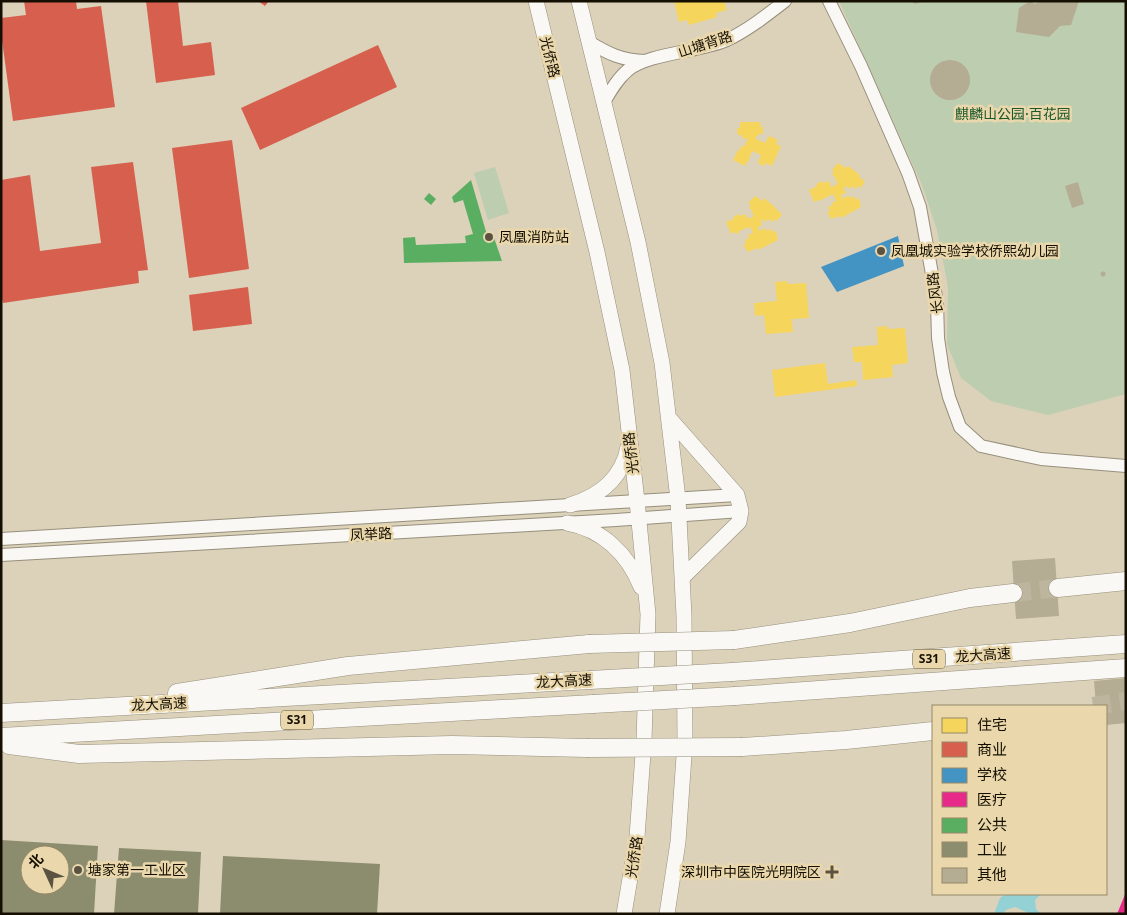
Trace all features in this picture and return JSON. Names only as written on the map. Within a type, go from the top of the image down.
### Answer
[{"type":"highway","points":[[1058,588],[1126,581]]},
{"type":"highway","points":[[27,712],[168,694],[348,666],[589,644],[734,640],[850,623],[970,598],[1013,593]]},
{"type":"highway","name":"龙大高速","points":[[1,713],[732,672],[1126,644]]},
{"type":"highway","name":"龙大高速","points":[[1,737],[735,696],[1126,668]]},
{"type":"highway","points":[[1,744],[79,754],[452,745],[587,748],[742,747],[846,740],[932,731]]},
{"type":"main road","name":"光侨路","points":[[536,1],[597,252],[622,370],[639,518],[647,604],[644,740],[637,837],[624,914]]},
{"type":"main road","points":[[579,1],[638,242],[662,363],[678,499],[684,616],[685,742],[678,842],[666,914]]},
{"type":"main road","points":[[669,418],[737,495],[741,511],[739,522],[682,578]]},
{"type":"main road","points":[[570,505],[592,497],[614,481],[624,462],[629,436]]},
{"type":"main road","points":[[567,523],[598,533],[615,548],[632,569],[647,604]]},
{"type":"street","name":"山塘背路","points":[[645,61],[695,50],[727,40],[759,21],[785,1]]},
{"type":"street","name":"长风路","points":[[829,1],[869,84],[908,173],[920,206],[937,302],[938,338],[942,372],[949,398],[960,426],[981,446],[1041,459],[1126,466]]},
{"type":"street","points":[[589,42],[618,58],[645,61]]},
{"type":"street","points":[[603,104],[612,89],[627,71],[645,61]]},
{"type":"street","name":"凤举路","points":[[1,539],[737,495]]},
{"type":"street","name":"凤举路","points":[[1,555],[567,523],[741,511]]},
{"type":"green space","name":"麒麟山公园·百花园","points":[[839,1],[1126,1],[1126,394],[1048,415],[991,401],[961,378],[947,344],[948,287],[937,230],[922,185]]},
{"type":"green space","points":[[495,167],[509,213],[488,220],[474,173]]},
{"type":"water","points":[[1004,895],[1040,895],[1035,900],[1036,909],[1041,914],[1031,914],[1015,907],[1006,910],[1002,914],[994,914],[1000,898]]},
{"type":"building: 住宅","points":[[674,1],[724,1],[727,10],[716,13],[717,17],[689,25],[687,20],[679,22]]},
{"type":"building: 住宅","points":[[740,122],[760,122],[761,127],[763,127],[763,134],[756,136],[756,139],[765,143],[769,136],[778,140],[776,144],[781,146],[772,166],[766,163],[764,166],[758,163],[761,155],[752,151],[745,166],[733,160],[738,150],[741,146],[744,147],[748,139],[738,135],[737,128],[740,128]]},
{"type":"building: 住宅","points":[[838,163],[846,168],[848,166],[865,181],[861,188],[858,186],[856,189],[852,186],[850,189],[846,186],[844,189],[846,193],[841,195],[842,198],[854,196],[856,200],[859,198],[861,207],[841,218],[840,216],[831,219],[827,212],[830,211],[828,207],[836,201],[833,194],[814,202],[809,190],[823,181],[823,183],[829,181],[831,187],[836,185],[838,182],[832,175],[834,172],[832,170]]},
{"type":"building: 住宅","points":[[755,196],[763,201],[764,198],[782,214],[777,221],[775,219],[773,222],[768,219],[766,222],[762,219],[762,225],[758,227],[759,231],[765,228],[767,231],[771,229],[773,232],[776,231],[778,240],[758,250],[757,248],[748,252],[743,245],[746,244],[745,240],[749,238],[748,235],[753,233],[750,227],[739,231],[739,233],[731,234],[726,222],[734,219],[733,217],[739,214],[740,216],[745,214],[748,219],[752,217],[754,215],[751,213],[753,211],[749,208],[751,205],[748,203]]},
{"type":"building: 住宅","points":[[787,281],[788,284],[806,283],[809,318],[792,319],[793,332],[766,334],[764,315],[755,316],[754,303],[777,301],[775,282]]},
{"type":"building: 住宅","points":[[887,326],[887,329],[905,328],[908,363],[892,365],[893,377],[863,380],[862,362],[854,362],[852,347],[878,345],[877,327]]},
{"type":"building: 住宅","points":[[825,363],[828,384],[856,380],[857,386],[775,397],[772,370]]},
{"type":"building: 商业","points":[[24,1],[76,1],[77,9],[101,6],[115,107],[13,121],[1,33],[1,18],[26,15]]},
{"type":"building: 商业","points":[[146,1],[178,1],[183,46],[211,42],[215,75],[156,83]]},
{"type":"building: 商业","points":[[258,1],[269,1],[265,6]]},
{"type":"building: 商业","points":[[378,45],[397,87],[260,150],[241,108]]},
{"type":"building: 商业","points":[[232,140],[249,269],[189,278],[172,148]]},
{"type":"building: 商业","points":[[133,162],[148,270],[138,271],[139,283],[3,303],[1,294],[1,180],[30,175],[40,251],[101,243],[91,167]]},
{"type":"building: 商业","points":[[248,287],[252,324],[193,331],[189,295]]},
{"type":"building: 学校","name":"凤凰城实验学校侨熙幼儿园","points":[[898,236],[904,266],[837,292],[821,267]]},
{"type":"building: 医疗","points":[[1126,892],[1126,914],[1117,914]]},
{"type":"building: 公共","points":[[471,180],[487,235],[493,235],[502,261],[404,263],[403,238],[415,237],[416,245],[466,243],[465,236],[473,234],[463,200],[454,203],[452,197]]},
{"type":"building: 公共","points":[[429,193],[436,199],[431,205],[424,199]]},
{"type":"building: 工业","name":"塘家第一工业区","points":[[1,840],[98,846],[94,914],[1,914]]},
{"type":"building: 工业","points":[[119,848],[201,852],[198,914],[114,914]]},
{"type":"building: 工业","points":[[223,856],[380,864],[377,914],[220,914]]},
{"type":"building: 其他","points":[[911,1],[926,1],[915,4]]},
{"type":"building: 其他","points":[[1030,1],[1035,4],[1041,1],[1079,1],[1071,25],[1060,26],[1049,37],[1016,32],[1019,8]]},
{"type":"building: 其他","points":[[946,60],[954,60],[961,63],[967,69],[970,80],[967,91],[961,97],[954,100],[946,100],[939,97],[933,91],[930,84],[930,76],[933,69],[939,63]]},
{"type":"building: 其他","points":[[1078,182],[1084,204],[1072,208],[1065,186]]},
{"type":"building: 其他","points":[[1103,271],[1106,274],[1103,277],[1100,274]]},
{"type":"building: 其他","points":[[1055,558],[1059,616],[1016,619],[1012,561]]},
{"type":"building: 其他","points":[[1126,678],[1126,723],[1107,725],[1107,705],[1096,705],[1094,681]]},
{"type":"tunnel","points":[[1013,593],[1058,588]]},
{"type":"tunnel","points":[[1100,705],[1126,701]]},
{"type":"place","name":"凤凰消防站","points":[[489,237]]},
{"type":"place","name":"凤凰城实验学校侨熙幼儿园","points":[[881,251]]},
{"type":"place","name":"塘家第一工业区","points":[[78,870]]},
{"type":"place","name":"深圳市中医院光明院区","points":[[832,872]]}]
